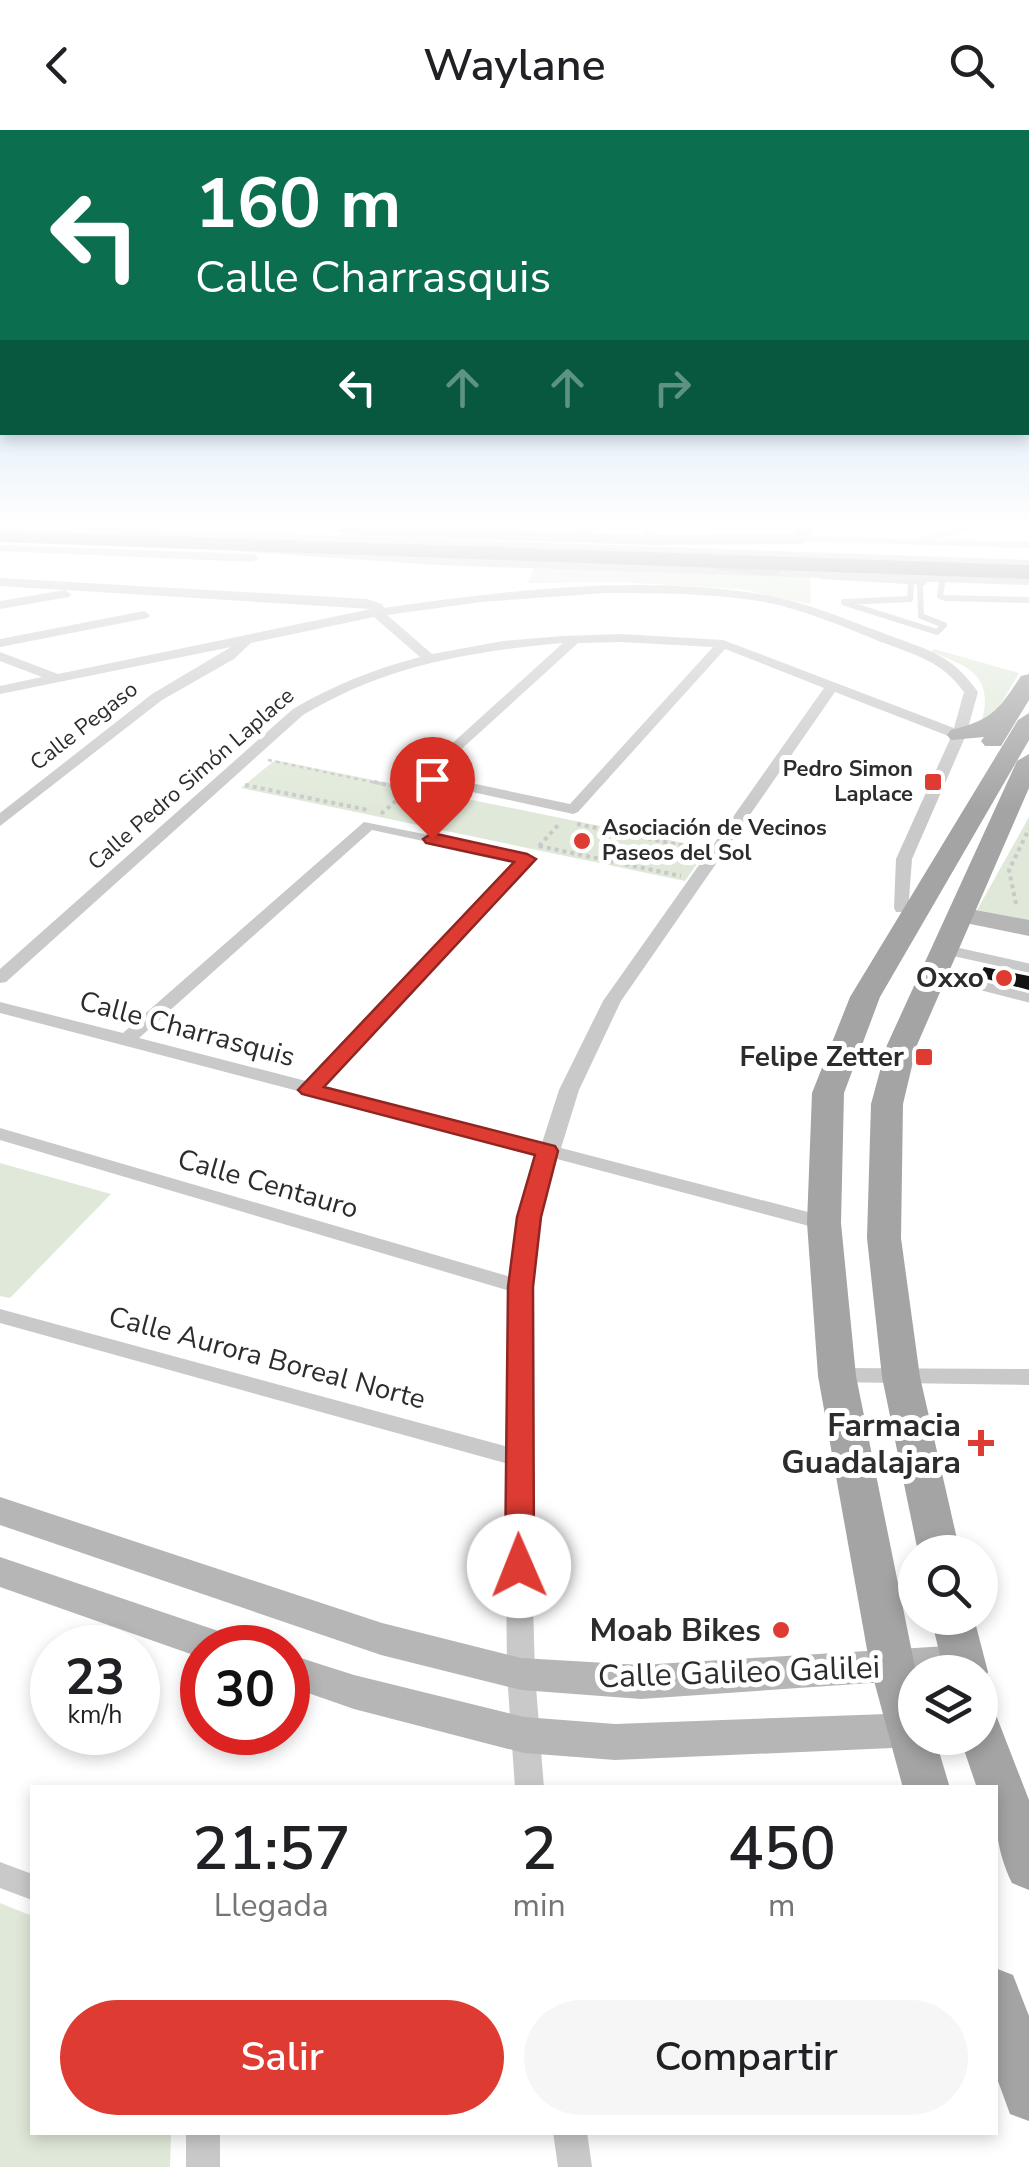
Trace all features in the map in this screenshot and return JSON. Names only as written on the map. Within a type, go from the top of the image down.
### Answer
[{"type":"main road","points":[[899,938],[902,908],[1018,718],[1029,681]]},
{"type":"main road","points":[[960,735],[1018,718]]},
{"type":"main road","points":[[935,1535],[901,1377],[884,1238],[887,1104],[902,1045],[975,884],[1019,766],[1018,718]]},
{"type":"main road","points":[[898,1685],[837,1376],[824,1223],[828,1093],[865,997],[899,938],[1019,766]]},
{"type":"main road","points":[[975,884],[1027,815]]},
{"type":"main road","points":[[960,915],[1023,918]]},
{"type":"main road","name":"Calle Galileo Galilei","points":[[0,1511],[381,1639],[521,1674],[641,1682],[898,1666]]},
{"type":"main road","points":[[0,1572],[180,1634]]},
{"type":"main road","points":[[310,1677],[524,1735],[615,1742],[898,1731]]},
{"type":"main road","points":[[919,1755],[927,1785]]},
{"type":"main road","points":[[989,1755],[1029,1868]]},
{"type":"main road","points":[[998,2001],[1029,2094]]},
{"type":"street","points":[[0,644],[119,620]]},
{"type":"street","points":[[0,690],[340,620]]},
{"type":"street","points":[[386,620],[430,659]]},
{"type":"street","points":[[833,620],[939,660],[956,671],[970,692],[960,735],[904,859],[902,908]]},
{"type":"street","name":"Calle Pegaso","points":[[0,820],[157,697],[230,656],[248,637]]},
{"type":"street","name":"Calle Pedro Simón Laplace","points":[[0,978],[312,701],[378,672],[430,659],[574,640],[668,638],[724,644],[960,735]]},
{"type":"street","points":[[428,778],[574,640]]},
{"type":"street","points":[[428,778],[573,808],[724,644]]},
{"type":"street","points":[[0,656],[58,678]]},
{"type":"street","points":[[530,1785],[521,1674],[517,1458],[520,1287],[529,1217],[547,1151],[570,1090],[612,1001],[831,687]]},
{"type":"street","points":[[125,1041],[369,825],[527,859]]},
{"type":"street","points":[[309,1090],[527,859]]},
{"type":"street","name":"Calle Charrasquis","points":[[0,1006],[824,1223]]},
{"type":"street","name":"Calle Centauro","points":[[0,1134],[520,1287]]},
{"type":"street","name":"Calle Aurora Boreal Norte","points":[[0,1316],[517,1458]]},
{"type":"street","points":[[837,1376],[1029,1377]]},
{"type":"street","points":[[0,1875],[30,1887]]},
{"type":"street","points":[[202,2167],[203,2135]]},
{"type":"street","points":[[570,2135],[575,2167]]},
{"type":"lane","points":[[901,620],[937,632],[944,625],[931,620]]},
{"type":"lane","points":[[939,962],[1029,968]]},
{"type":"lane","points":[[939,962],[1029,998]]},
{"type":"path","points":[[369,825],[428,778]]},
{"type":"path","points":[[527,859],[573,808]]},
{"type":"path","points":[[1023,918],[1009,870],[1027,815]]},
{"type":"green space","points":[[934,649],[1019,673],[995,714],[981,724],[985,695],[982,684],[968,669],[931,652]]},
{"type":"green space","points":[[275,760],[708,848],[685,881],[241,788]]},
{"type":"green space","points":[[1029,817],[1029,921],[977,910]]},
{"type":"green space","points":[[0,1163],[111,1194],[10,1298],[0,1296]]},
{"type":"green space","points":[[0,1903],[30,1915],[30,2135],[171,2135],[170,2167],[0,2167]]},
{"type":"building","points":[[984,967],[1029,976],[1029,990],[979,977]]},
{"type":"place","name":"Pedro Simon Laplace","points":[[933,782]]},
{"type":"place","name":"Asociación de Vecinos Paseos del Sol","points":[[582,841]]},
{"type":"place","name":"Oxxo","points":[[1004,978]]},
{"type":"place","name":"Felipe Zetter","points":[[924,1057]]},
{"type":"place","name":"Farmacia Guadalajara","points":[[981,1443]]},
{"type":"place","name":"Moab Bikes","points":[[781,1630]]},
{"type":"route","points":[[432,839],[527,859],[309,1090],[547,1151],[529,1217],[520,1287],[519,1566]]}]
